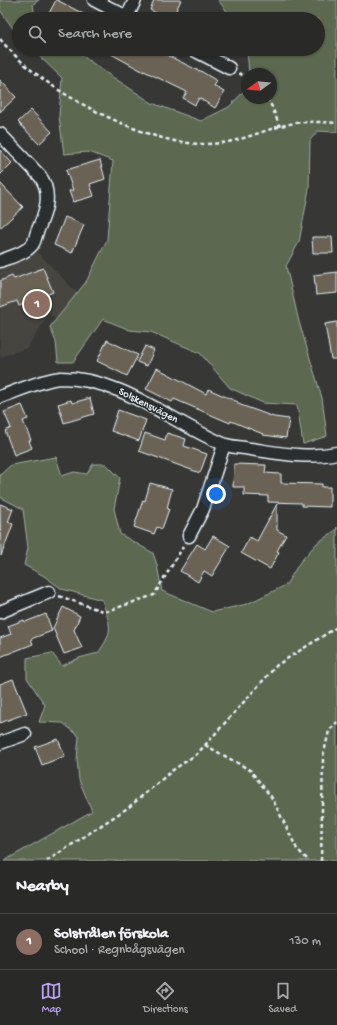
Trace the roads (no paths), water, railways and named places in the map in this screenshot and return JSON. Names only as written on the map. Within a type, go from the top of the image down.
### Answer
[{"type":"street","points":[[94,0],[117,12]]},
{"type":"street","points":[[131,12],[134,0]]},
{"type":"street","points":[[206,56],[229,68]]},
{"type":"street","points":[[0,134],[40,176],[45,183],[48,192],[44,217],[33,244],[27,250],[0,260]]},
{"type":"street","name":"Solskensvägen","points":[[0,397],[51,379],[61,378],[87,380],[122,391],[224,445],[295,455],[321,456],[337,453]]},
{"type":"street","points":[[190,536],[203,509],[224,445]]},
{"type":"street","points":[[0,612],[49,592]]},
{"type":"street","points":[[0,743],[25,734]]},
{"type":"place","name":"Solstrålen förskola","points":[[37,304]]}]
